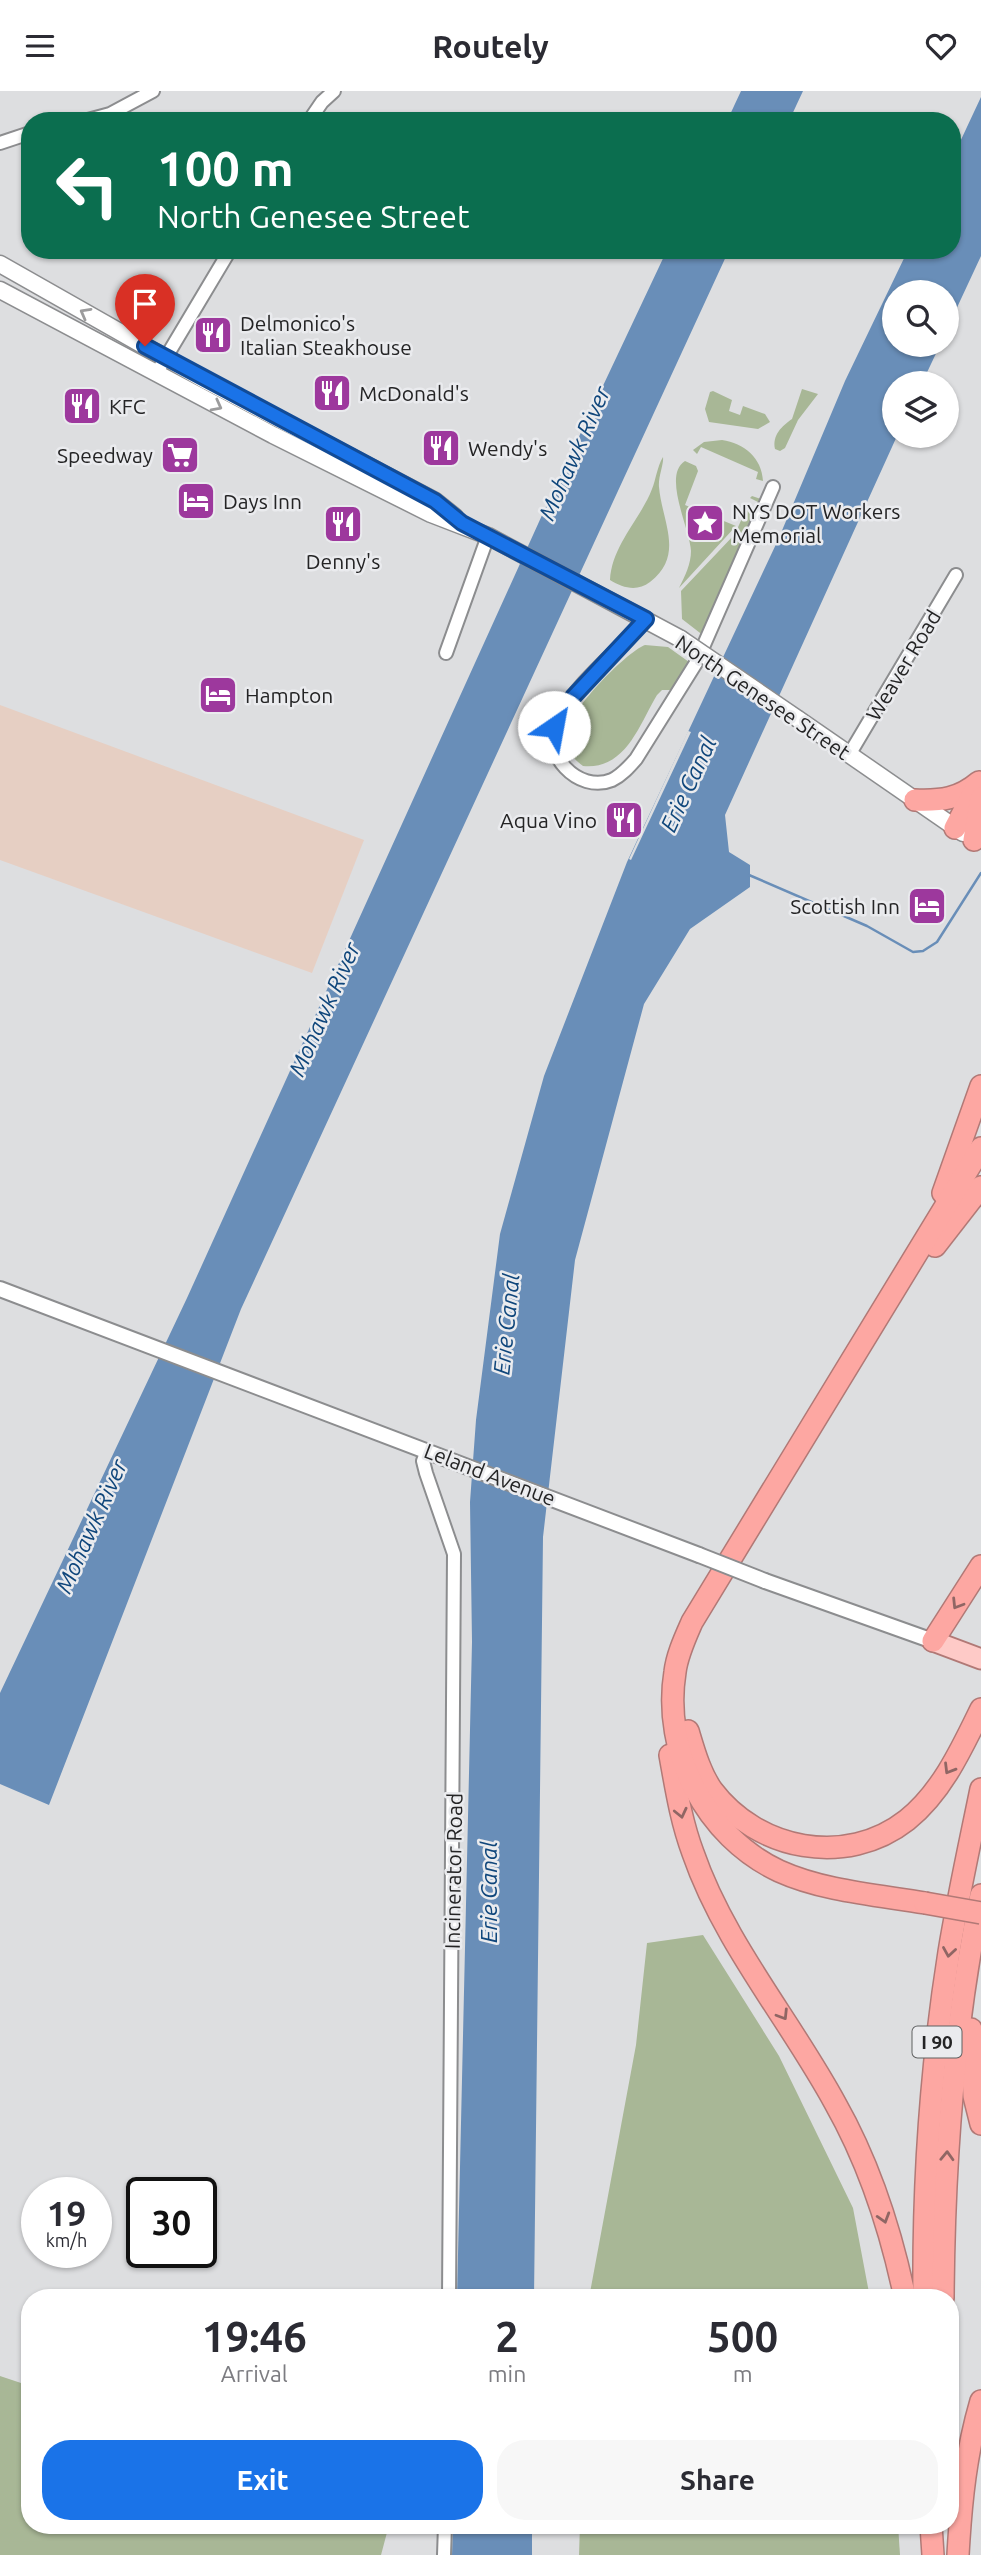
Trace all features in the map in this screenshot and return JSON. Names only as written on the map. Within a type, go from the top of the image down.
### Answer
[{"type":"highway","points":[[915,800],[951,799],[980,786]]},
{"type":"highway","points":[[955,828],[980,786]]},
{"type":"highway","points":[[977,843],[980,786]]},
{"type":"highway","points":[[921,1248],[981,1086]]},
{"type":"highway","points":[[926,1900],[807,1882],[753,1856],[710,1814],[691,1783],[675,1729],[674,1672],[692,1622],[981,1148]]},
{"type":"highway","points":[[981,1163],[703,1629],[691,1656],[684,1717],[687,1750],[695,1776],[724,1819],[768,1856],[799,1871],[979,1915],[970,2058],[976,2107],[981,2124]]},
{"type":"highway","points":[[915,1272],[981,1188]]},
{"type":"highway","points":[[933,1641],[981,1566]]},
{"type":"highway","points":[[673,1697],[669,1718],[670,1755],[681,1815],[693,1855],[714,1901],[836,2104],[878,2198],[903,2289]]},
{"type":"highway","points":[[684,1717],[699,1765],[711,1788],[726,1807],[742,1820],[773,1837],[793,1845],[823,1848],[870,1840],[906,1820],[940,1783],[981,1709]]},
{"type":"highway","name":"I 90","points":[[924,2289],[924,2234],[935,2060],[949,1951],[981,1789]]},
{"type":"highway","name":"I 90","points":[[943,2289],[947,2142],[967,1962],[979,1915],[981,1895]]},
{"type":"highway","points":[[959,2515],[969,2442],[981,2401]]},
{"type":"highway","points":[[932,2534],[933,2555]]},
{"type":"highway","points":[[954,2534],[956,2555]]},
{"type":"highway","points":[[956,2555],[958,2534]]},
{"type":"main road","name":"North Genesee Street","points":[[0,264],[166,357],[435,501],[462,523]]},
{"type":"main road","name":"North Genesee Street","points":[[0,290],[156,374],[431,514],[462,523],[488,535],[646,619],[681,639],[977,843]]},
{"type":"main road","name":"Leland Avenue","points":[[933,1641],[978,1658]]},
{"type":"street","points":[[114,112],[153,91]]},
{"type":"street","points":[[316,112],[330,93]]},
{"type":"street","points":[[0,143],[21,136]]},
{"type":"street","points":[[156,374],[225,259]]},
{"type":"street","points":[[646,619],[556,720],[552,741],[561,765],[580,779],[597,783],[610,781],[625,772],[636,759],[696,663],[773,487]]},
{"type":"street","points":[[446,653],[488,535]]},
{"type":"street","name":"Weaver Road","points":[[849,755],[956,575]]},
{"type":"street","name":"Leland Avenue","points":[[0,1289],[154,1345],[765,1581],[933,1641]]},
{"type":"street","name":"Incinerator Road","points":[[427,1450],[423,1461],[426,1473],[454,1554],[449,2289]]},
{"type":"street","points":[[444,2555],[445,2534]]},
{"type":"shaded area","points":[[0,705],[364,840],[312,973],[0,860]]},
{"type":"green space","points":[[802,389],[818,394],[798,420],[785,448],[780,451],[775,449],[776,435],[792,419]]},
{"type":"green space","points":[[710,392],[732,400],[729,411],[740,415],[743,406],[765,414],[770,422],[758,429],[709,422],[705,409]]},
{"type":"green space","points":[[722,440],[738,444],[750,453],[759,465],[763,481],[756,479],[758,472],[701,447],[697,454],[693,450],[704,442]]},
{"type":"green space","points":[[663,457],[659,487],[669,538],[667,561],[661,572],[650,582],[635,588],[625,587],[610,580],[612,567],[621,544],[647,500]]},
{"type":"green space","points":[[685,461],[696,466],[698,471],[685,505],[736,526],[679,588],[689,565],[691,551],[676,478]]},
{"type":"green space","points":[[752,496],[761,499],[755,518],[704,636],[682,619],[681,591],[735,534],[747,507],[755,510],[758,502],[750,498]]},
{"type":"green space","points":[[645,645],[668,647],[689,662],[671,690],[662,690],[657,695],[637,732],[621,753],[610,761],[583,766],[568,749],[566,734],[569,724],[599,684],[625,659]]},
{"type":"green space","points":[[703,1935],[779,2056],[853,2208],[868,2289],[591,2289],[636,2045],[647,1943]]},
{"type":"green space","points":[[0,2376],[21,2383],[21,2534],[387,2534],[381,2555],[0,2555]]},
{"type":"green space","points":[[580,2534],[899,2534],[900,2555],[579,2555]]},
{"type":"water","points":[[741,91],[803,91],[793,112],[731,112]]},
{"type":"water","points":[[981,97],[981,256],[959,303],[959,280],[894,280],[904,259],[961,259],[961,140]]},
{"type":"water","name":"Mohawk River","points":[[663,259],[725,259],[241,1309],[49,1805],[0,1784],[0,1693],[187,1298],[543,513]]},
{"type":"water","name":"Erie Canal","points":[[882,304],[882,357],[934,357],[928,371],[882,371],[882,448],[892,448],[725,815],[729,852],[750,865],[750,887],[690,929],[644,1004],[575,1260],[543,1537],[534,2289],[457,2289],[472,1642],[470,1502],[476,1420],[500,1234],[544,1076],[627,862],[778,540],[845,381]]},
{"type":"water","points":[[453,2534],[532,2534],[532,2555],[452,2555]]},
{"type":"pier","points":[[688,731],[691,732],[631,860],[629,859]]},
{"type":"waterway","points":[[749,875],[867,926],[913,952],[923,951],[937,942],[981,873]]},
{"type":"place","name":"Delmonico's Italian Steakhouse","points":[[213,335]]},
{"type":"place","name":"McDonald's","points":[[332,393]]},
{"type":"place","name":"KFC","points":[[82,406]]},
{"type":"place","name":"Wendy's","points":[[441,448]]},
{"type":"place","name":"Speedway","points":[[180,455]]},
{"type":"place","name":"Days Inn","points":[[196,501]]},
{"type":"place","name":"NYS DOT Workers Memorial","points":[[705,523]]},
{"type":"place","name":"Denny's","points":[[343,524]]},
{"type":"place","name":"Hampton","points":[[218,695]]},
{"type":"place","name":"Aqua Vino","points":[[624,820]]},
{"type":"place","name":"Scottish Inn","points":[[927,906]]},
{"type":"route","points":[[145,346],[435,501],[462,523],[646,619],[573,697],[554,727]]}]
